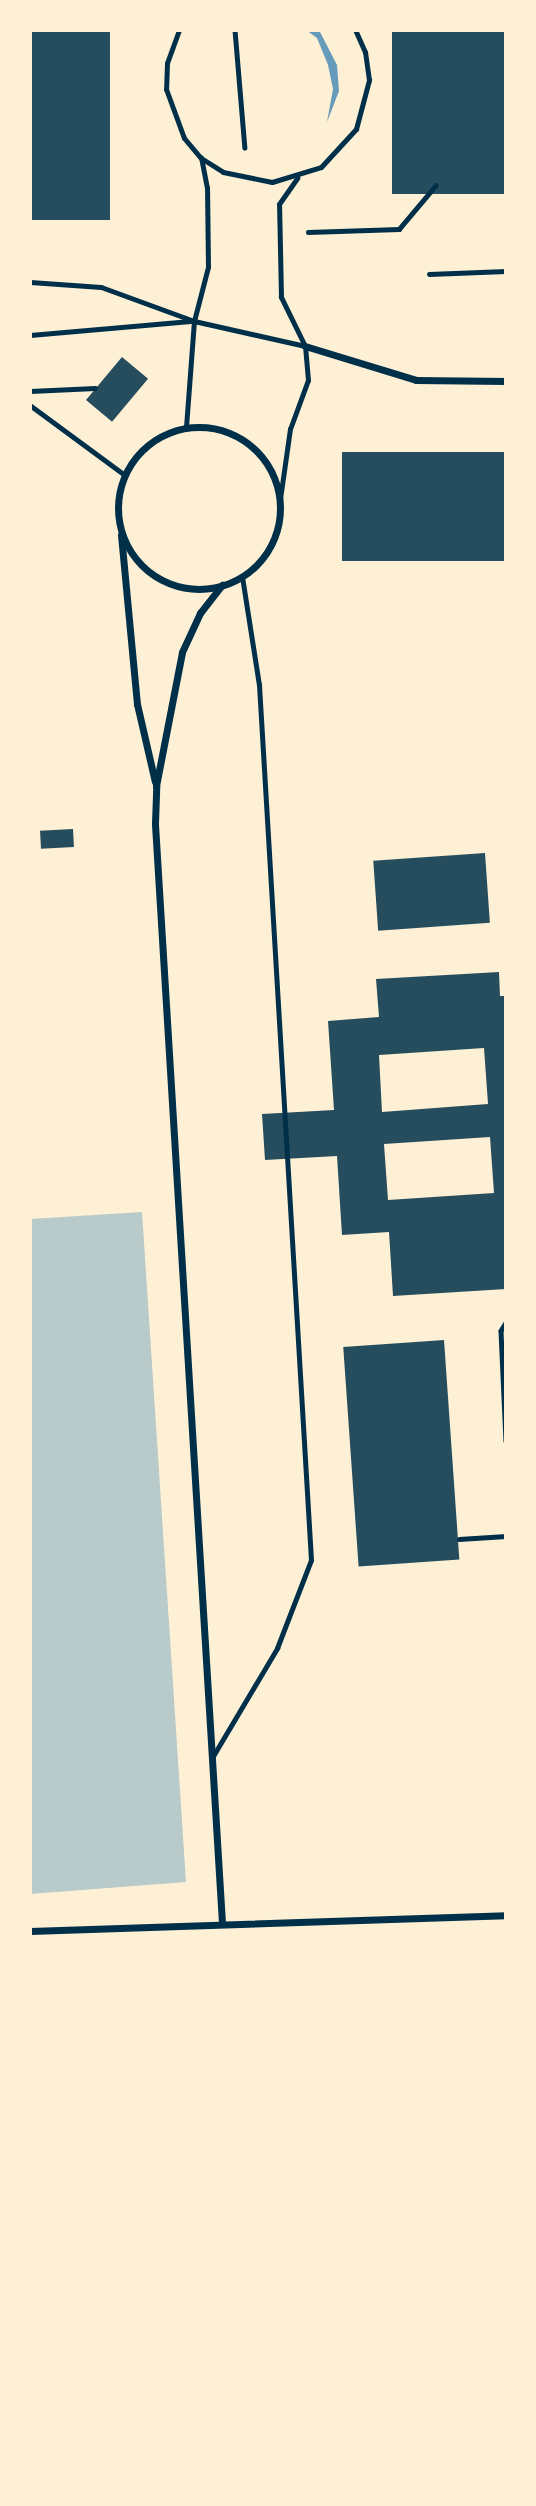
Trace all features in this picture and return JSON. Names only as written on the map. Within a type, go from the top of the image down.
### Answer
[{"type":"street","points":[[305,345],[416,380],[506,381]]},
{"type":"street","points":[[121,528],[139,561],[171,584],[197,589],[222,585],[242,577],[271,544],[279,522],[280,499],[272,473],[258,452],[237,436],[212,427],[186,428],[161,436],[140,452],[125,475],[119,500],[121,528],[136,704],[156,786]]},
{"type":"street","points":[[222,585],[200,613],[182,652],[156,786],[156,853],[209,1761],[222,1923]]},
{"type":"street","points":[[30,1931],[506,1915]]},
{"type":"lane","points":[[179,30],[167,62],[166,89],[184,138],[201,158],[247,180],[298,177]]},
{"type":"lane","points":[[280,499],[290,429],[308,380],[305,345],[281,298],[279,204],[298,177],[341,150],[366,105],[367,66],[355,30]]},
{"type":"lane","points":[[186,428],[194,321],[208,267],[207,188],[201,158]]},
{"type":"lane","points":[[429,274],[506,271]]},
{"type":"lane","points":[[30,282],[101,287],[194,321],[305,345]]},
{"type":"lane","points":[[30,335],[194,321]]},
{"type":"lane","points":[[209,1761],[276,1648],[311,1560],[259,685],[242,577]]},
{"type":"path","points":[[235,30],[247,180]]},
{"type":"path","points":[[279,232],[398,229],[436,185]]},
{"type":"path","points":[[30,391],[95,388]]},
{"type":"path","points":[[30,405],[125,475]]},
{"type":"path","points":[[506,1324],[501,1331],[506,1441]]},
{"type":"path","points":[[459,1539],[506,1535]]},
{"type":"shaded area","points":[[142,1212],[186,1882],[30,1894],[30,1219]]},
{"type":"water","points":[[306,30],[319,30],[337,65],[339,91],[327,122],[333,89],[328,65],[317,38]]},
{"type":"building","points":[[30,30],[110,30],[110,220],[30,220]]},
{"type":"building","points":[[392,30],[506,30],[506,194],[392,194]]},
{"type":"building","points":[[122,357],[148,379],[112,422],[86,400]]},
{"type":"building","points":[[342,452],[506,452],[506,561],[342,561]]},
{"type":"building","points":[[73,829],[74,847],[41,849],[40,831]]},
{"type":"building","points":[[485,853],[490,923],[378,931],[373,861]]},
{"type":"building","points":[[499,972],[500,996],[506,996],[506,1289],[393,1296],[389,1232],[342,1235],[337,1156],[265,1160],[262,1114],[334,1110],[328,1021],[379,1017],[376,979]],"holes":[[[484,1048],[488,1104],[382,1112],[379,1055]],[[490,1137],[494,1193],[388,1200],[384,1144]]]},
{"type":"building","points":[[444,1340],[459,1559],[359,1567],[343,1347]]}]
